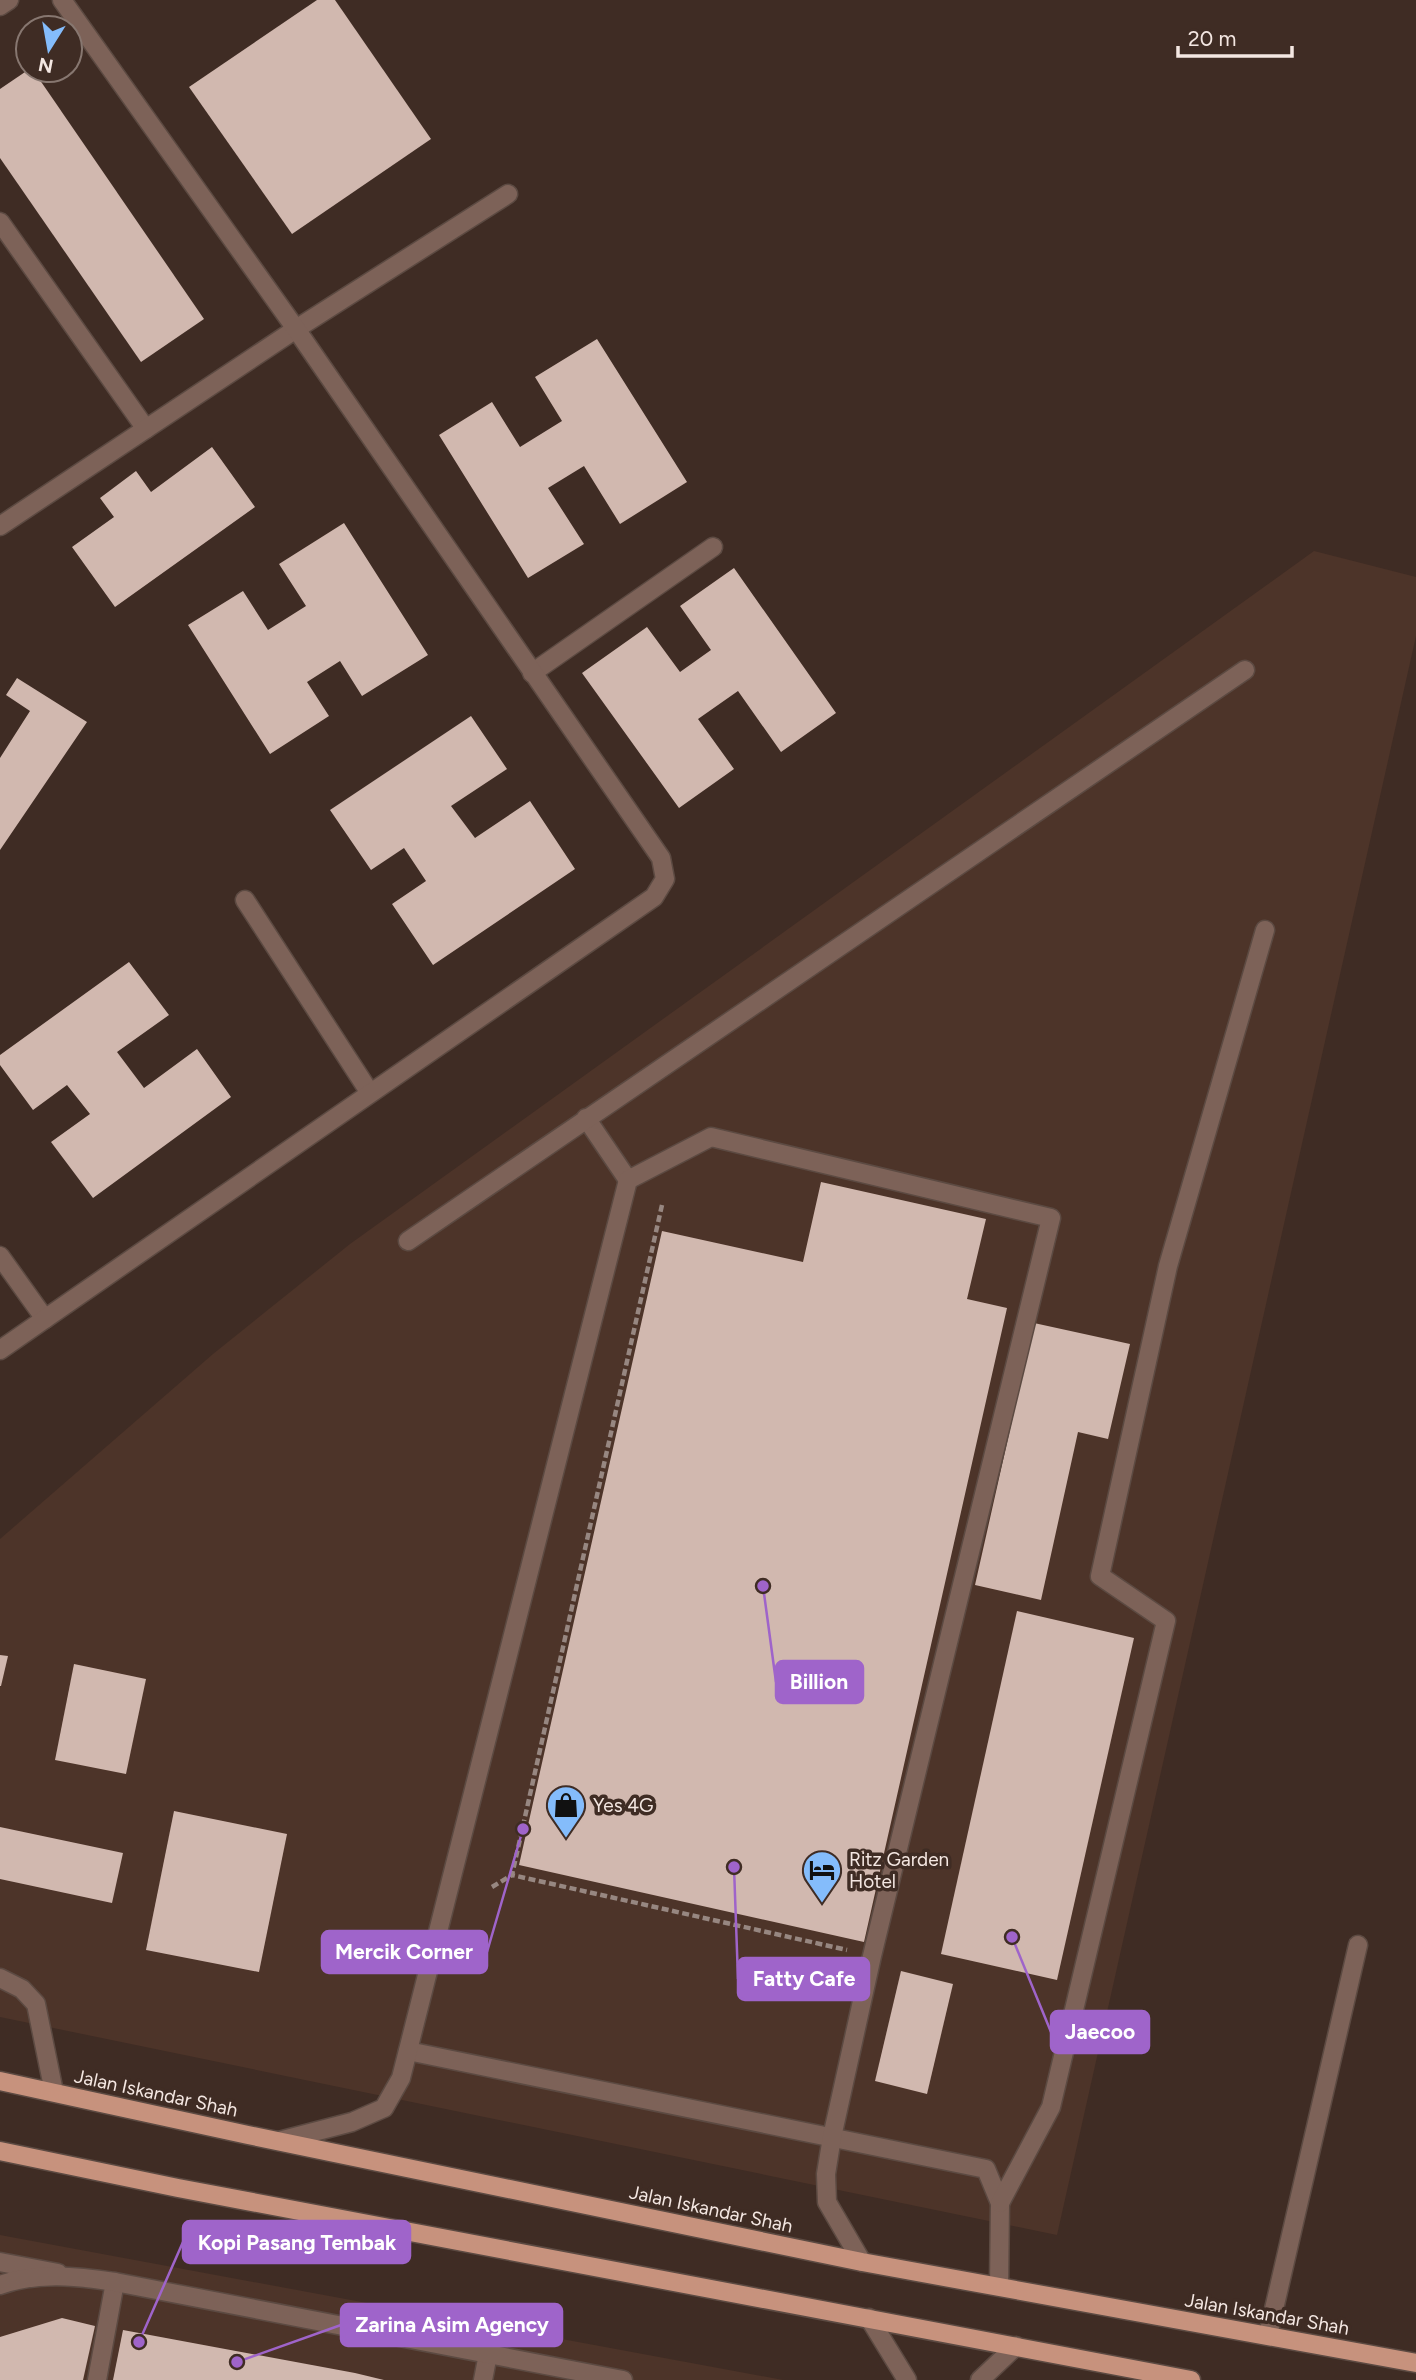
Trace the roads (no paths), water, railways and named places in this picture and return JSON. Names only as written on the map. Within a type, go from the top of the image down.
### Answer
[{"type":"main road","name":"Jalan Iskandar Shah","points":[[0,2081],[862,2262],[1416,2363]]},
{"type":"main road","points":[[0,2151],[178,2188],[1191,2380]]},
{"type":"street","points":[[0,6],[9,0]]},
{"type":"street","points":[[0,1350],[654,897],[665,879],[661,858],[296,329],[62,0]]},
{"type":"street","points":[[0,526],[296,329],[509,194]]},
{"type":"street","points":[[0,222],[146,429]]},
{"type":"street","points":[[532,673],[713,547]]},
{"type":"street","points":[[408,1241],[1245,670]]},
{"type":"street","points":[[245,900],[370,1093]]},
{"type":"street","points":[[1000,2203],[1051,2107],[1166,1621],[1100,1576],[1168,1266],[1265,930]]},
{"type":"street","points":[[279,2141],[352,2122],[384,2108],[401,2078],[628,1180],[586,1118]]},
{"type":"street","points":[[628,1180],[711,1137],[1051,1218],[872,1956],[825,2174],[827,2202],[862,2262]]},
{"type":"street","points":[[0,1256],[45,1319]]},
{"type":"street","points":[[1268,2335],[1358,1945]]},
{"type":"street","points":[[0,1978],[22,1989],[36,2004],[54,2092]]},
{"type":"street","points":[[408,2051],[986,2169],[1000,2203],[999,2286]]},
{"type":"street","points":[[0,2262],[623,2380]]},
{"type":"street","points":[[0,2285],[33,2277],[77,2277]]},
{"type":"street","points":[[97,2380],[115,2282]]},
{"type":"street","points":[[869,2318],[907,2380]]},
{"type":"street","points":[[979,2380],[1016,2346]]},
{"type":"street","points":[[483,2380],[488,2354]]},
{"type":"place","name":"Billion","points":[[763,1586]]},
{"type":"place","name":"Mercik Corner","points":[[523,1829]]},
{"type":"place","name":"Yes 4G","points":[[566,1839]]},
{"type":"place","name":"Fatty Cafe","points":[[734,1867]]},
{"type":"place","name":"Ritz Garden Hotel","points":[[822,1904]]},
{"type":"place","name":"Jaecoo","points":[[1012,1937]]},
{"type":"place","name":"Kopi Pasang Tembak","points":[[139,2342]]},
{"type":"place","name":"Zarina Asim Agency","points":[[237,2362]]}]
